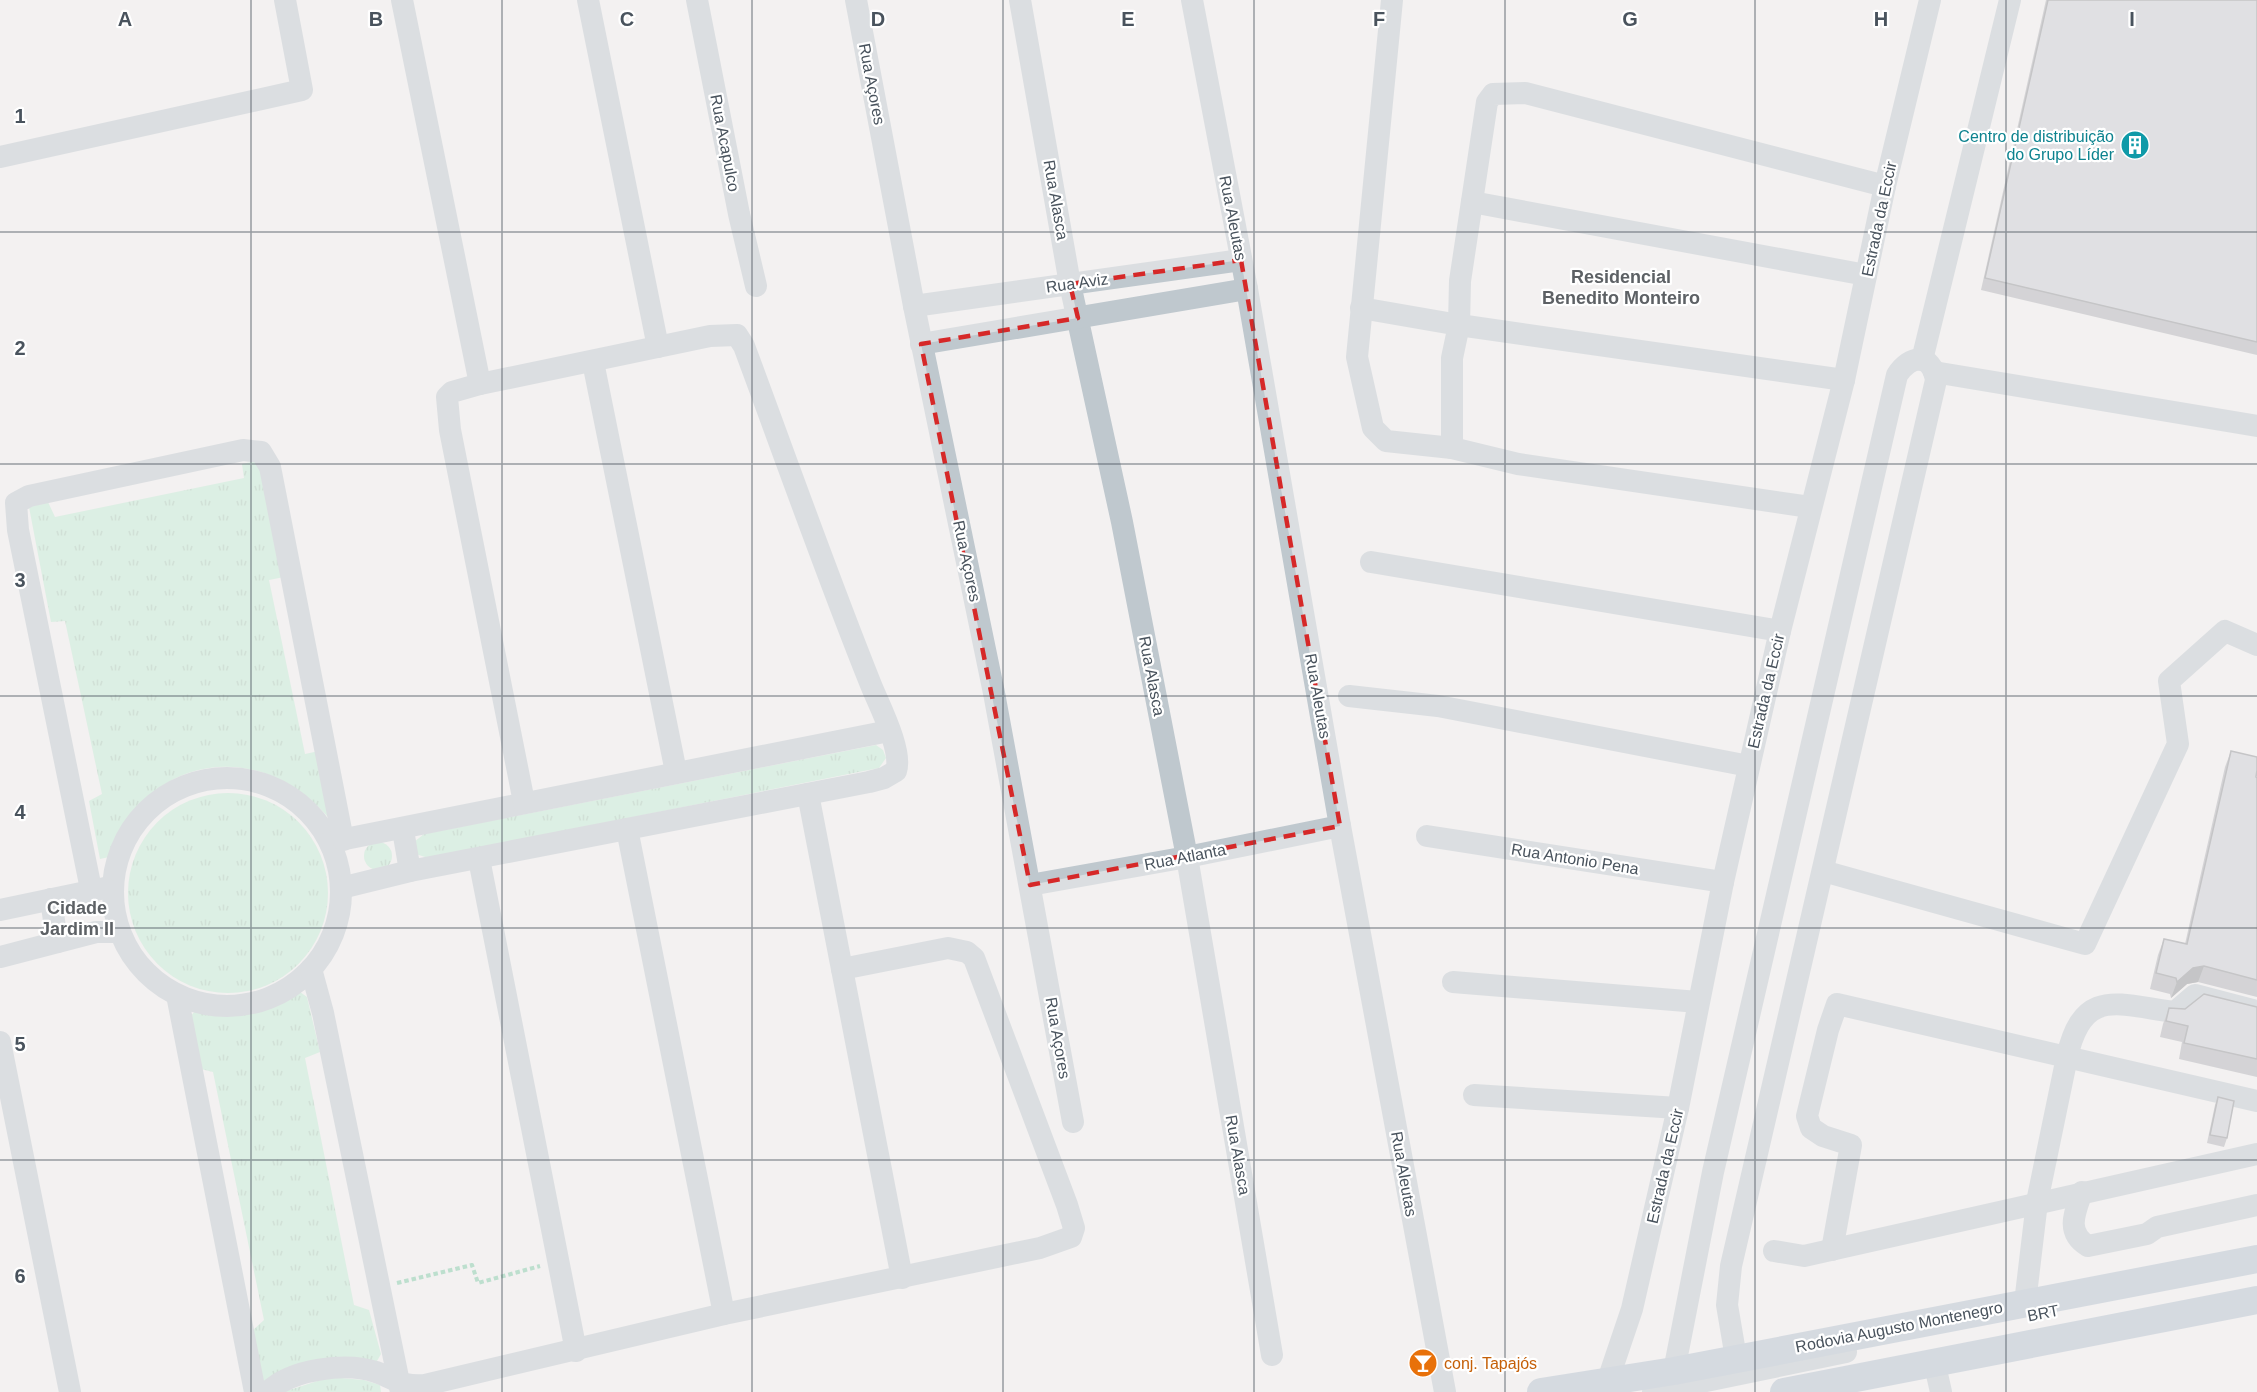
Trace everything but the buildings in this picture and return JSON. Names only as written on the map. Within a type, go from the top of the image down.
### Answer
[{"type":"main road","name":"Rodovia Augusto Montenegro","points":[[1540,1392],[1674,1371],[2257,1259]]},
{"type":"main road","points":[[1784,1392],[2257,1300]]},
{"type":"street","points":[[0,158],[302,90],[285,0]]},
{"type":"street","points":[[402,0],[450,226],[480,384]]},
{"type":"street","points":[[588,0],[658,347]]},
{"type":"street","name":"Rua Acapulco","points":[[697,0],[739,214],[756,286]]},
{"type":"street","name":"Rua Açores","points":[[856,0],[921,344],[994,693],[1073,1122]]},
{"type":"street","name":"Rua Alasca","points":[[1020,0],[1070,284],[1122,522],[1187,857],[1272,1355]]},
{"type":"street","name":"Rua Aleutas","points":[[1192,0],[1247,289],[1340,826],[1445,1392]]},
{"type":"street","points":[[1392,0],[1357,357],[1373,428],[1386,441],[1452,448],[1518,464],[1810,507]]},
{"type":"street","name":"Estrada da Eccir","points":[[1606,1383],[1632,1309],[1678,1108],[1698,1002],[1749,766],[1810,507],[1844,380],[1885,186],[1930,0]]},
{"type":"street","points":[[1736,1358],[1727,1305],[1731,1266],[1936,380],[1928,366],[2010,0]]},
{"type":"street","points":[[1452,448],[1452,358],[1459,325],[1460,281],[1486,102],[1493,94],[1509,91],[1525,93],[1885,186]]},
{"type":"street","points":[[1472,202],[1866,275]]},
{"type":"street","name":"Rua Aviz","points":[[914,306],[1241,260]]},
{"type":"street","name":"Rua Aviz","points":[[921,344],[1247,289]]},
{"type":"street","points":[[1361,308],[1459,325],[1844,380]]},
{"type":"street","points":[[341,888],[410,871],[869,782],[892,775],[898,768],[889,731],[834,593],[741,339],[732,334],[710,336],[480,384],[452,392],[445,403],[524,802]]},
{"type":"street","points":[[593,362],[676,772]]},
{"type":"street","points":[[1674,1371],[1713,1172],[1897,375],[1905,362],[2257,426]]},
{"type":"street","points":[[243,450],[261,452],[270,467],[336,841],[341,888],[335,927],[328,945],[312,969],[289,988],[263,1001],[244,1005],[205,1004],[177,995],[143,969],[120,932],[114,910],[102,888],[18,530],[16,502],[29,496],[243,450]]},
{"type":"street","points":[[1371,562],[1780,631]]},
{"type":"street","points":[[1842,616],[1878,626]]},
{"type":"street","points":[[1822,870],[2085,945],[2178,744],[2169,681],[2225,631],[2257,645]]},
{"type":"street","points":[[1349,696],[1438,706],[1749,766]]},
{"type":"street","points":[[336,841],[403,830],[524,802],[889,731]]},
{"type":"street","points":[[102,888],[134,824],[157,800],[187,784],[220,777],[254,780],[285,793],[311,814],[336,841]]},
{"type":"street","points":[[808,794],[902,1278]]},
{"type":"street","name":"Rua Atlanta","points":[[1030,885],[1187,857],[1340,826]]},
{"type":"street","points":[[627,829],[724,1314]]},
{"type":"street","points":[[403,830],[410,871]]},
{"type":"street","name":"Rua Antonio Pena","points":[[1427,836],[1723,882]]},
{"type":"street","points":[[479,859],[576,1351]]},
{"type":"street","points":[[0,910],[102,888]]},
{"type":"street","points":[[1779,889],[1816,899]]},
{"type":"street","points":[[51,898],[57,942]]},
{"type":"street","points":[[0,957],[96,932],[120,932]]},
{"type":"street","points":[[268,1392],[292,1378],[314,1371],[339,1367],[377,1372],[400,1388],[425,1384],[576,1351],[724,1314],[1040,1248],[1071,1237],[1074,1228],[974,958],[967,951],[948,948],[842,969]]},
{"type":"street","points":[[312,969],[400,1388]]},
{"type":"street","points":[[1453,982],[1698,1002]]},
{"type":"street","points":[[177,995],[255,1392]]},
{"type":"street","points":[[2025,1303],[2037,1202],[2067,1057],[2072,1034],[2086,1013],[2108,1003],[2175,1012],[2195,995],[2257,1011]]},
{"type":"street","points":[[1832,1250],[1851,1145],[1823,1136],[1810,1128],[1807,1116],[1828,1029],[1837,1004],[2257,1101]]},
{"type":"street","points":[[0,1042],[70,1392]]},
{"type":"street","points":[[1474,1095],[1678,1108]]},
{"type":"street","points":[[1774,1251],[1804,1256],[2257,1154]]},
{"type":"street","points":[[2082,1192],[2072,1223],[2074,1233],[2088,1246],[2147,1234],[2157,1227],[2257,1205]]},
{"type":"street","name":"BRT","points":[[1653,1392],[2257,1271]]},
{"type":"street","points":[[1934,1361],[1941,1392]]},
{"type":"path","points":[[379,1287],[472,1265],[478,1283],[558,1261]]},
{"type":"highlighted area","points":[[1241,260],[1340,826],[1030,885],[921,344],[1078,318],[1070,284]]},
{"type":"green space","points":[[260,460],[284,577],[269,580],[305,754],[319,751],[334,814],[327,816],[299,791],[268,774],[236,767],[205,769],[175,779],[148,797],[126,823],[109,857],[100,859],[89,801],[102,794],[65,621],[51,622],[29,507],[48,502],[55,517],[244,478],[242,464]]},
{"type":"green space","points":[[876,745],[883,750],[886,758],[879,768],[428,858],[416,854],[414,842],[424,834]]},
{"type":"green space","points":[[218,793],[238,793],[275,804],[292,815],[306,829],[321,855],[328,883],[324,922],[317,940],[306,957],[292,971],[275,982],[257,989],[238,993],[218,993],[181,982],[164,971],[150,957],[139,940],[132,922],[128,903],[128,883],[139,846],[150,829],[164,815],[181,804],[199,797]]},
{"type":"green space","points":[[378,842],[388,846],[392,856],[388,866],[378,870],[368,866],[364,856],[368,846]]},
{"type":"green space","points":[[300,992],[307,997],[320,1052],[305,1058],[354,1305],[369,1310],[381,1354],[377,1361],[265,1382],[262,1380],[252,1331],[264,1320],[213,1072],[201,1069],[189,1018],[195,1011],[236,1013],[262,1008]]},
{"type":"green space","points":[[330,1377],[364,1380],[380,1385],[381,1392],[283,1392]]},
{"type":"place","name":"Centro de distribuição do Grupo Líder","points":[[2135,145]]},
{"type":"place","name":"conj. Tapajós","points":[[1423,1363]]},
{"type":"district","name":"Residencial Benedito Monteiro","points":[[1621,287]]},
{"type":"district","name":"Cidade Jardim II","points":[[77,918]]}]
